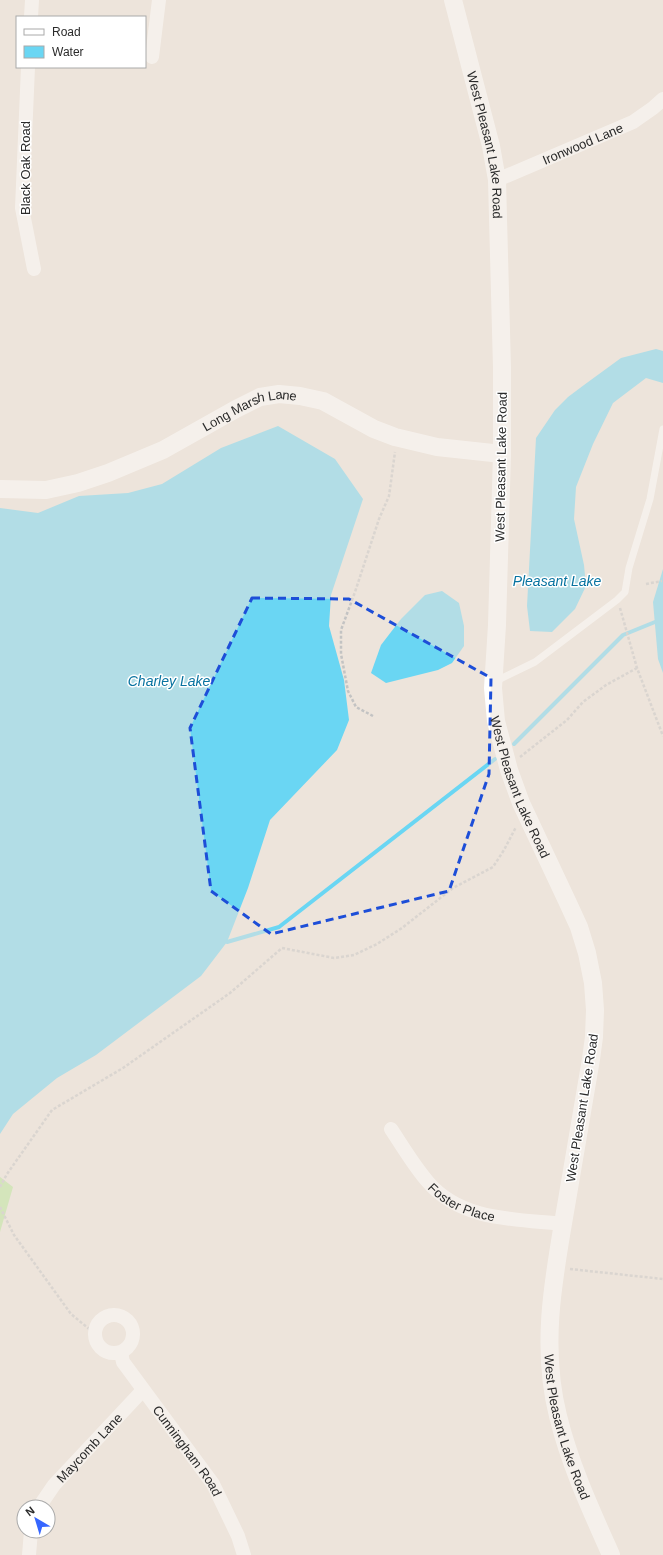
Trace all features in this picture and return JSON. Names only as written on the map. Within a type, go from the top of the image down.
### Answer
[{"type":"street","points":[[31,16],[32,0]]},
{"type":"street","points":[[152,57],[159,0]]},
{"type":"street","name":"West Pleasant Lake Road","points":[[453,0],[491,146],[497,180],[502,368],[502,454],[494,682],[496,721],[524,810],[579,927],[587,953],[593,983],[595,1010],[593,1044],[555,1267],[549,1314],[549,1352],[552,1384],[558,1415],[568,1452],[576,1475],[611,1555]]},
{"type":"street","name":"Black Oak Road","points":[[28,68],[22,208],[34,268]]},
{"type":"street","name":"Ironwood Lane","points":[[497,180],[633,122],[663,99]]},
{"type":"street","name":"Long Marsh Lane","points":[[0,489],[46,490],[78,483],[108,473],[163,450],[260,397],[279,394],[300,396],[323,402],[374,429],[398,438],[437,446],[502,454]]},
{"type":"street","name":"Foster Place","points":[[391,1129],[429,1183],[442,1195],[457,1205],[474,1212],[491,1216],[563,1224]]},
{"type":"street","points":[[110,1315],[116,1315],[127,1320],[131,1325],[133,1332],[131,1344],[121,1353],[108,1353],[97,1345],[94,1333],[99,1322],[110,1315]]},
{"type":"street","name":"Cunningham Road","points":[[121,1353],[123,1362],[213,1484],[238,1536],[244,1555]]},
{"type":"street","name":"Maycomb Lane","points":[[44,1499],[54,1485],[144,1390]]},
{"type":"street","points":[[29,1555],[30,1539]]},
{"type":"lane","points":[[494,682],[535,662],[617,600],[625,592],[629,568],[650,499],[663,429]]},
{"type":"path","points":[[373,716],[356,707],[348,691],[342,654],[341,630],[379,519],[389,496],[398,438]]},
{"type":"path","points":[[646,584],[662,581]]},
{"type":"path","points":[[617,600],[637,668],[663,736]]},
{"type":"path","points":[[509,766],[567,720],[583,702],[606,685],[637,668]]},
{"type":"path","points":[[0,1187],[7,1174],[52,1110],[123,1068],[230,993],[282,948],[334,958],[354,955],[402,928],[453,888],[492,867],[504,850],[524,810]]},
{"type":"path","points":[[0,1207],[14,1235],[71,1314],[94,1333]]},
{"type":"path","points":[[555,1267],[663,1279]]},
{"type":"highlighted area","points":[[252,598],[349,599],[491,678],[489,774],[449,891],[271,934],[211,891],[190,728]]},
{"type":"green space","points":[[0,1177],[13,1187],[0,1232]]},
{"type":"water","name":"Pleasant Lake","points":[[656,349],[663,351],[663,383],[646,378],[613,403],[593,444],[576,487],[574,519],[584,565],[586,586],[575,609],[552,632],[530,631],[527,606],[536,438],[555,410],[568,397],[584,385],[621,358]]},
{"type":"water","name":"Charley Lake","points":[[278,426],[335,459],[363,499],[331,595],[329,626],[344,680],[349,720],[337,750],[270,820],[248,888],[227,942],[201,976],[96,1055],[57,1078],[13,1114],[0,1134],[0,508],[38,513],[79,496],[128,493],[162,484],[221,448]]},
{"type":"water","points":[[663,569],[663,673],[658,659],[653,602]]},
{"type":"water","points":[[442,591],[459,603],[464,626],[464,646],[452,663],[438,670],[386,683],[371,673],[381,645],[401,619],[425,595]]},
{"type":"waterway","points":[[514,744],[623,635],[655,622]]},
{"type":"waterway","points":[[227,942],[279,927],[495,759]]}]
